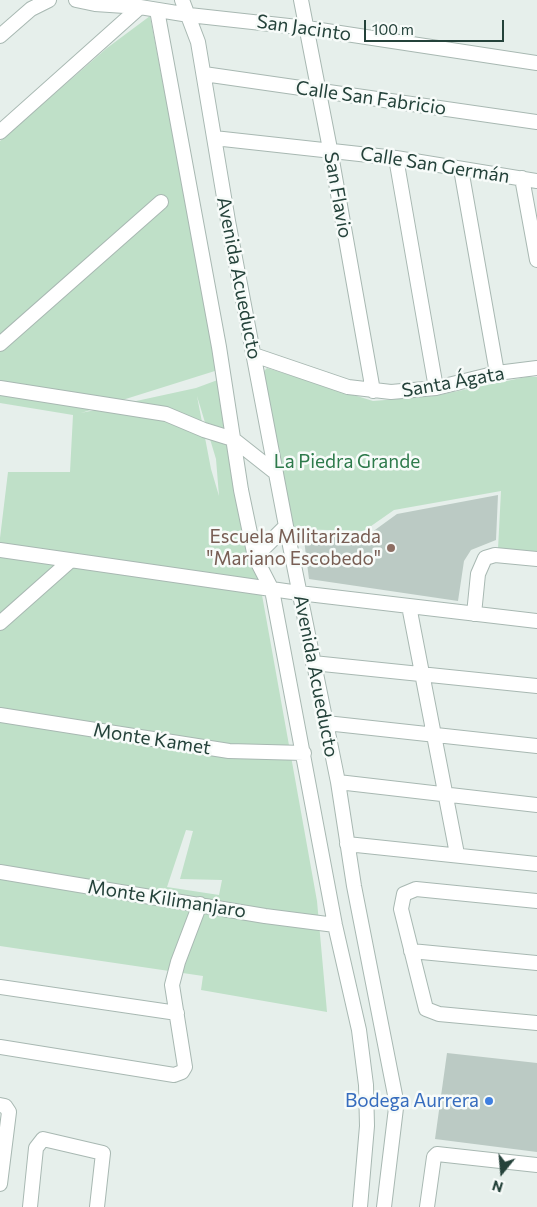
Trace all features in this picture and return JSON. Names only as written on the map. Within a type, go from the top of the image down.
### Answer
[{"type":"street","points":[[0,36],[31,9],[49,0]]},
{"type":"street","name":"San Jacinto","points":[[76,0],[95,4],[111,2],[189,15],[306,28],[537,63]]},
{"type":"street","name":"Avenida Acueducto","points":[[182,0],[198,42],[276,473],[338,782],[347,844],[395,1095],[396,1108],[384,1207]]},
{"type":"street","name":"San Flavio","points":[[301,0],[330,149],[373,391]]},
{"type":"street","points":[[0,132],[140,6]]},
{"type":"street","name":"Avenida Acueducto","points":[[157,10],[219,347],[233,439],[255,557],[272,590],[335,925],[359,1030],[366,1085],[367,1126],[360,1207]]},
{"type":"street","name":"Calle San Fabricio","points":[[204,74],[537,122]]},
{"type":"street","name":"Calle San Germán","points":[[214,138],[330,149],[537,181]]},
{"type":"street","points":[[396,158],[436,388]]},
{"type":"street","points":[[461,169],[497,373]]},
{"type":"street","points":[[522,178],[537,260]]},
{"type":"street","points":[[0,344],[161,202]]},
{"type":"street","name":"Santa Ágata","points":[[254,355],[325,380],[373,391],[412,392],[497,373],[537,368]]},
{"type":"street","points":[[0,388],[166,414],[204,430],[233,439],[276,473]]},
{"type":"street","points":[[255,557],[286,526]]},
{"type":"street","points":[[0,550],[272,590],[537,621]]},
{"type":"street","points":[[474,614],[478,574],[485,558],[495,555],[537,559]]},
{"type":"street","points":[[0,623],[70,561]]},
{"type":"street","points":[[409,606],[457,854]]},
{"type":"street","points":[[313,663],[537,686]]},
{"type":"street","name":"Monte Kamet","points":[[0,715],[230,751],[304,753]]},
{"type":"street","points":[[326,724],[537,746]]},
{"type":"street","points":[[338,782],[537,805]]},
{"type":"street","points":[[347,844],[457,854],[537,864]]},
{"type":"street","name":"Monte Kilimanjaro","points":[[0,872],[335,925]]},
{"type":"street","points":[[537,901],[416,889],[404,894],[400,909],[426,1009],[439,1014],[537,1023]]},
{"type":"street","points":[[0,1047],[174,1074],[182,1072],[184,1066],[172,986],[174,973],[200,904]]},
{"type":"street","points":[[411,950],[537,963]]},
{"type":"street","points":[[0,987],[177,1014]]},
{"type":"street","points":[[0,1184],[4,1109]]},
{"type":"street","points":[[30,1207],[36,1148],[43,1139],[103,1153],[97,1207]]},
{"type":"street","points":[[428,1207],[434,1157],[437,1154],[537,1165]]},
{"type":"green space","points":[[150,16],[218,370],[81,413],[196,388],[223,378],[317,901],[327,1012],[201,990],[203,976],[0,946],[0,538],[8,472],[70,472],[73,415],[0,403],[0,141],[107,48]],"holes":[[[197,396],[216,459],[219,496],[211,469]],[[186,830],[193,831],[180,879],[222,880],[219,895],[167,887]]]},
{"type":"green space","name":"La Piedra Grande","points":[[267,368],[373,401],[434,396],[526,377],[537,377],[537,553],[498,549],[501,491],[394,510],[364,531],[291,529],[264,371]]},
{"type":"building","name":"Escuela Militarizada \"Mariano Escobedo\"","points":[[498,495],[496,540],[471,550],[464,561],[458,601],[309,579],[303,532],[368,535],[397,514]]},
{"type":"building","name":"Bodega Aurrera","points":[[447,1053],[537,1063],[537,1152],[435,1139]]},
{"type":"place","name":"Escuela Militarizada \"Mariano Escobedo\"","points":[[391,548]]},
{"type":"place","name":"Bodega Aurrera","points":[[489,1101]]}]
